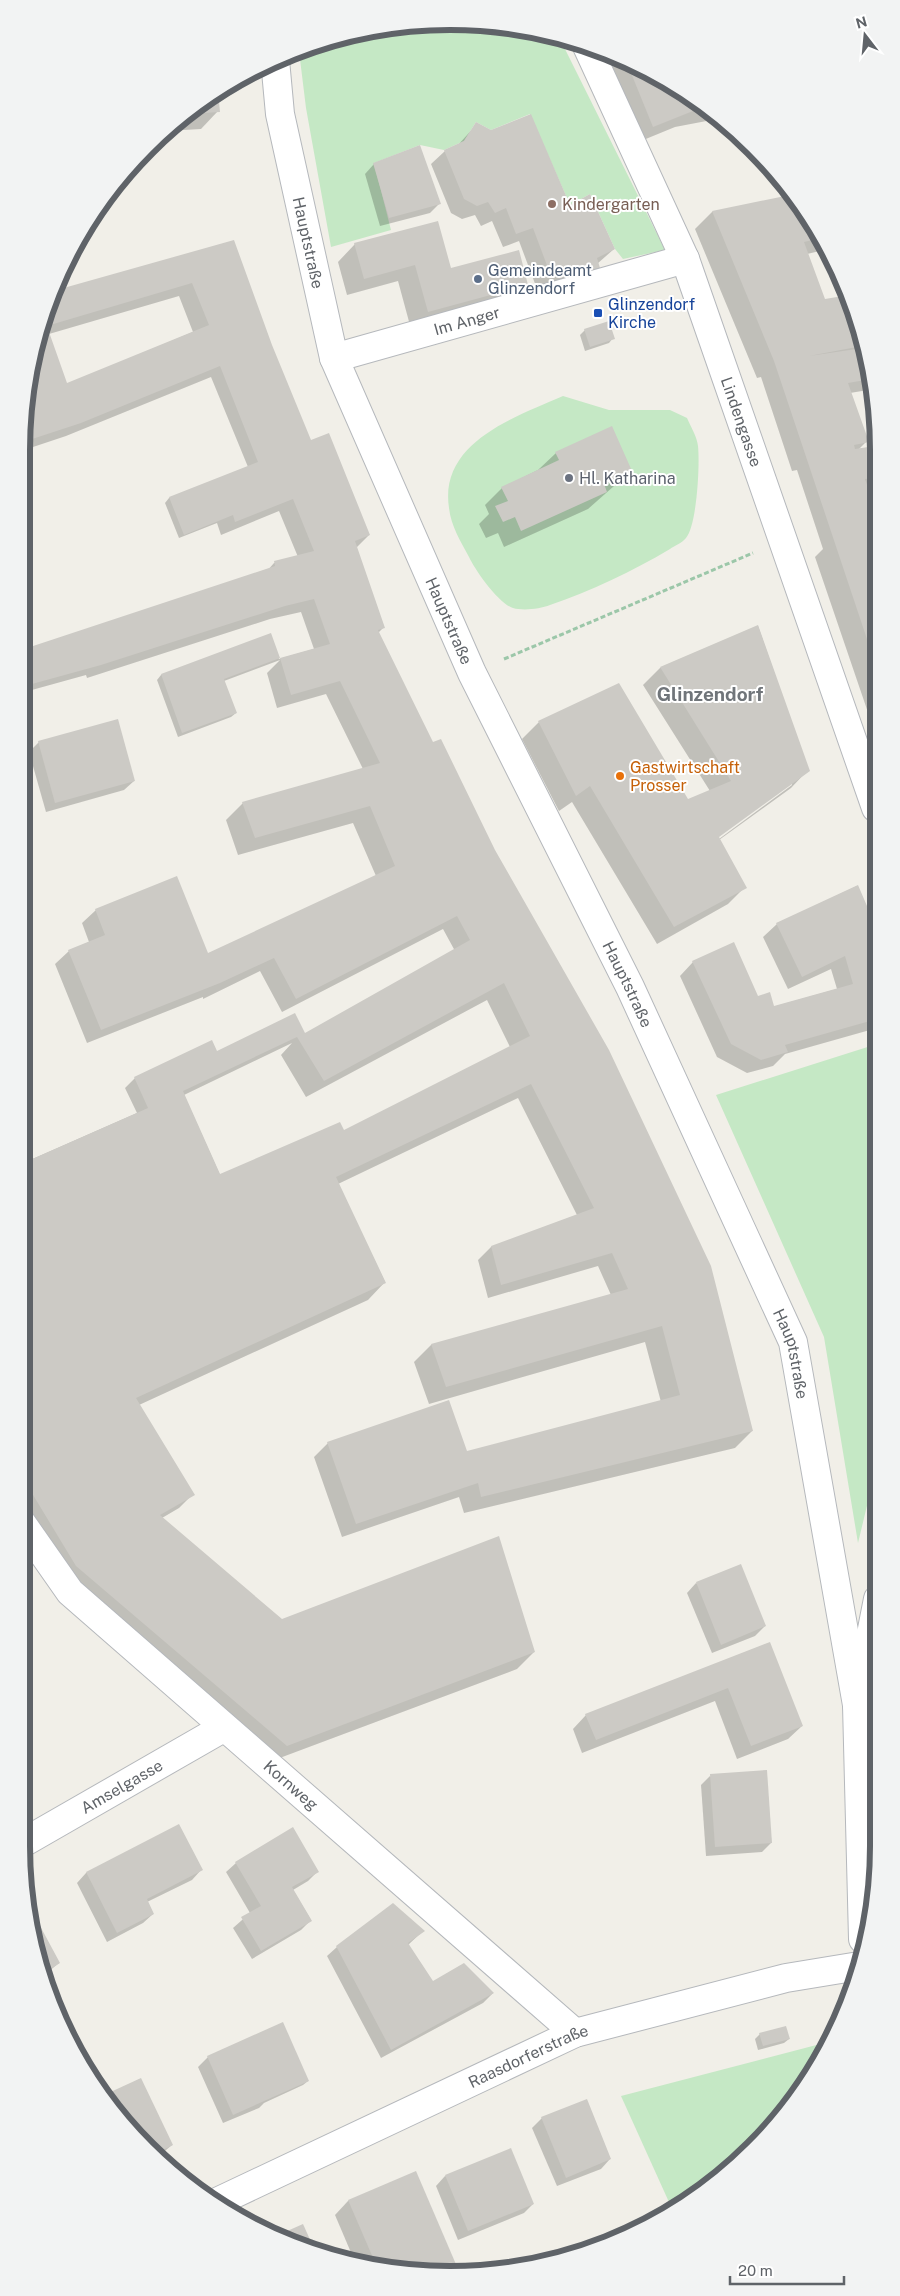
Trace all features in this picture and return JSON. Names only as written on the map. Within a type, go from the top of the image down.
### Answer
[{"type":"street","name":"Lindengasse","points":[[591,54],[685,259],[870,791]]},
{"type":"street","name":"Hauptstraße","points":[[276,68],[280,114],[334,358],[472,673],[630,988],[793,1342],[857,1705],[863,1919]]},
{"type":"street","name":"Im Anger","points":[[334,358],[685,259]]},
{"type":"street","name":"Kornweg","points":[[30,1535],[70,1592],[223,1728],[575,2034]]},
{"type":"street","points":[[857,1705],[870,1639]]},
{"type":"street","name":"Amselgasse","points":[[30,1839],[223,1728]]},
{"type":"street","name":"Raasdorferstraße","points":[[223,2199],[575,2034],[786,1978],[852,1967]]},
{"type":"path","points":[[472,673],[784,540]]},
{"type":"green space","points":[[450,30],[505,34],[563,45],[665,250],[623,259],[615,249],[590,194],[570,205],[530,114],[491,130],[476,122],[464,141],[444,150],[420,145],[374,163],[391,230],[331,247],[306,108],[300,58],[341,44],[395,34]]},
{"type":"green space","points":[[563,396],[609,410],[670,410],[687,418],[696,439],[699,455],[697,494],[693,521],[686,538],[627,573],[546,606],[517,609],[501,600],[488,586],[472,563],[450,515],[449,485],[456,466],[468,449],[484,435],[503,423]]},
{"type":"green space","points":[[870,1046],[870,1493],[858,1543],[824,1337],[716,1095]]},
{"type":"green space","points":[[821,2044],[799,2079],[766,2123],[727,2162],[670,2204],[621,2096]]},
{"type":"building","points":[[630,70],[660,86],[696,110],[653,127]]},
{"type":"building","points":[[219,100],[220,112],[200,113]]},
{"type":"building","points":[[531,114],[570,205],[590,194],[615,249],[597,258],[600,268],[573,277],[568,270],[551,276],[533,228],[516,234],[506,208],[495,213],[488,202],[477,206],[464,199],[444,150],[464,141],[476,122],[491,130]]},
{"type":"building","points":[[420,145],[441,204],[389,218],[373,163]]},
{"type":"building","points":[[784,196],[814,240],[804,242],[825,299],[841,296],[848,315],[857,347],[809,356],[858,349],[862,368],[864,380],[848,383],[869,442],[854,445],[855,449],[870,447],[870,478],[865,479],[870,494],[870,648],[774,361],[712,211]]},
{"type":"building","points":[[438,221],[451,268],[519,250],[528,285],[428,312],[415,265],[364,279],[354,243]]},
{"type":"building","points":[[234,240],[272,345],[311,440],[329,433],[370,535],[355,541],[385,628],[378,630],[433,742],[441,739],[495,850],[609,1050],[711,1266],[753,1431],[481,1497],[478,1483],[356,1524],[327,1442],[449,1400],[467,1451],[680,1395],[662,1326],[446,1387],[431,1344],[628,1289],[612,1253],[501,1285],[491,1246],[594,1208],[531,1084],[336,1177],[386,1283],[136,1398],[195,1495],[160,1515],[282,1619],[499,1536],[535,1652],[287,1746],[76,1566],[30,1490],[30,1160],[148,1108],[134,1077],[212,1040],[217,1051],[295,1013],[305,1033],[470,940],[457,916],[296,999],[274,958],[220,983],[101,1030],[68,950],[105,935],[95,909],[177,876],[208,953],[395,866],[370,806],[255,838],[242,802],[380,763],[340,681],[291,695],[280,658],[330,644],[314,599],[285,606],[101,665],[30,685],[30,647],[275,566],[274,561],[314,551],[293,499],[235,522],[233,515],[184,535],[169,497],[258,462],[220,366],[81,423],[30,440],[38,368],[48,329],[67,383],[209,325],[192,283],[50,325],[62,288]],"holes":[[[504,983],[530,1036],[344,1130],[340,1122],[220,1174],[183,1091],[297,1037],[324,1081]]]},
{"type":"building","points":[[609,321],[615,339],[590,347],[584,329]]},
{"type":"building","name":"Hl. Katharina","points":[[612,426],[632,471],[604,484],[607,492],[521,531],[515,517],[503,522],[495,506],[508,501],[501,487],[559,460],[555,452]]},
{"type":"building","name":"Gastwirtschaft Prosser","points":[[758,625],[810,771],[719,837],[747,888],[674,927],[590,786],[576,796],[538,721],[619,683],[688,799],[731,781],[660,667]]},
{"type":"building","points":[[271,633],[280,658],[224,679],[237,713],[182,733],[161,674]]},
{"type":"building","points":[[118,719],[135,781],[55,803],[38,741]]},
{"type":"building","points":[[858,885],[870,913],[870,1021],[785,1045],[788,1052],[761,1060],[731,1044],[692,961],[734,942],[758,996],[770,992],[774,1006],[853,984],[845,956],[802,977],[776,923]]},
{"type":"building","points":[[741,1564],[766,1626],[721,1645],[696,1582]]},
{"type":"building","points":[[770,1642],[803,1726],[751,1746],[728,1688],[596,1740],[585,1714]]},
{"type":"building","points":[[767,1770],[772,1843],[715,1847],[710,1774]]},
{"type":"building","points":[[179,1824],[203,1870],[147,1899],[154,1914],[117,1933],[86,1872]]},
{"type":"building","points":[[293,1827],[319,1872],[292,1887],[312,1921],[261,1951],[241,1917],[261,1906],[235,1862]]},
{"type":"building","points":[[393,1903],[425,1931],[408,1943],[433,1981],[464,1963],[494,1993],[391,2050],[336,1946]]},
{"type":"building","points":[[37,1920],[60,1963],[49,1970]]},
{"type":"building","points":[[283,2022],[309,2081],[233,2115],[207,2056]]},
{"type":"building","points":[[786,2026],[790,2039],[763,2046],[759,2033]]},
{"type":"building","points":[[141,2078],[173,2145],[161,2151],[134,2123],[110,2092]]},
{"type":"building","points":[[587,2099],[611,2159],[566,2178],[541,2117]]},
{"type":"building","points":[[511,2148],[534,2204],[468,2231],[445,2175]]},
{"type":"building","points":[[416,2171],[457,2266],[423,2265],[373,2259],[348,2200]]},
{"type":"building","points":[[303,2224],[311,2243],[289,2234],[285,2232]]},
{"type":"place","name":"Kindergarten","points":[[552,204]]},
{"type":"place","name":"Gemeindeamt Glinzendorf","points":[[478,279]]},
{"type":"place","name":"Glinzendorf Kirche","points":[[598,313]]},
{"type":"place","name":"Hl. Katharina","points":[[569,478]]},
{"type":"place","name":"Gastwirtschaft Prosser","points":[[620,776]]},
{"type":"district","name":"Glinzendorf","points":[[710,694]]}]
